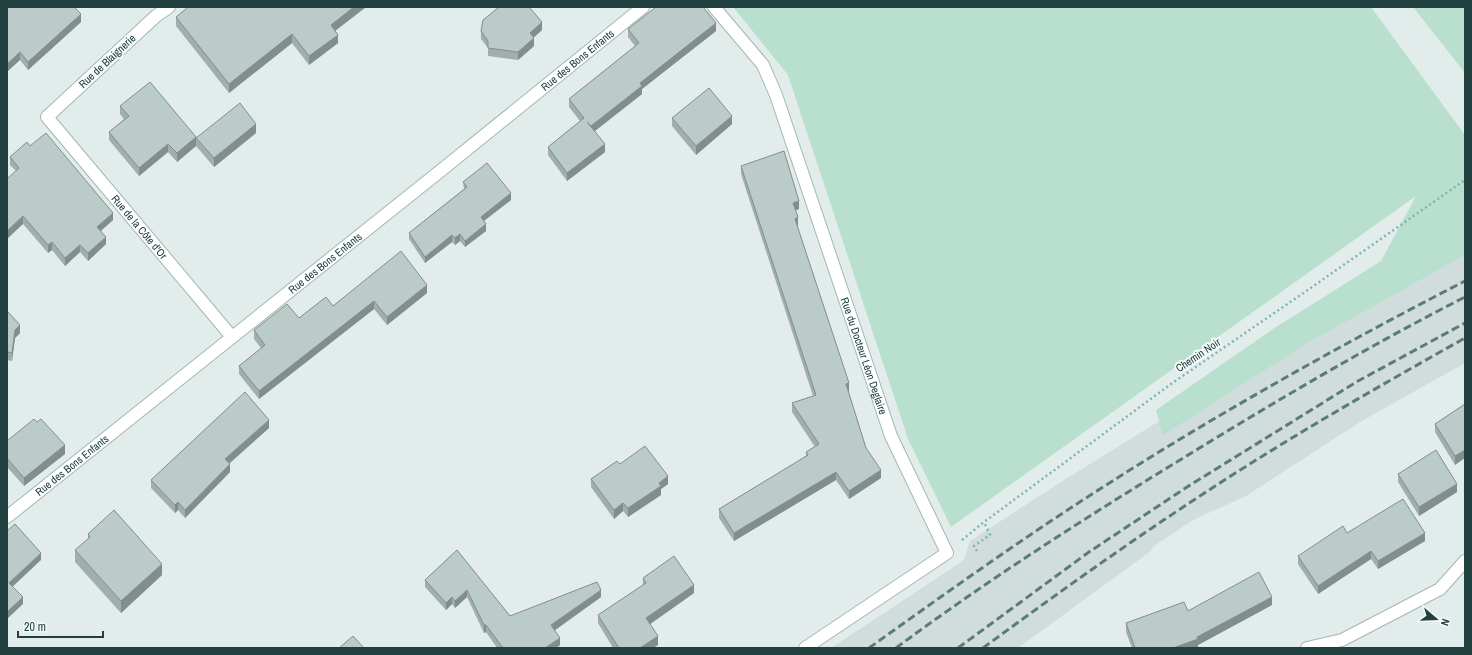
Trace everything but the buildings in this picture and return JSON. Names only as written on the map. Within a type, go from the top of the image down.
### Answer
[{"type":"street","name":"Rue de Blaignerie","points":[[47,117],[156,16],[169,7]]},
{"type":"street","name":"Rue des Bons Enfants","points":[[7,517],[643,7]]},
{"type":"street","name":"Rue du Docteur Léon Deglaire","points":[[714,7],[762,66],[776,94],[891,436],[947,553]]},
{"type":"street","name":"Rue de la Côte d'Or","points":[[47,117],[232,337]]},
{"type":"street","points":[[805,648],[947,553]]},
{"type":"street","points":[[1307,648],[1342,640],[1440,589],[1465,561]]},
{"type":"path","name":"Chemin Noir","points":[[947,553],[984,522],[1171,384],[1315,286],[1465,180]]},
{"type":"path","points":[[977,551],[974,546],[990,535],[984,522]]},
{"type":"shaded area","points":[[1465,239],[1465,363],[1360,422],[1246,496],[1193,520],[1154,546],[1151,551],[1018,648],[831,648],[964,560],[970,541],[1064,480],[1337,311]]},
{"type":"green space","points":[[733,7],[1371,7],[1465,135],[1465,255],[1309,342],[1163,435],[1156,410],[1273,329],[1381,261],[1416,196],[951,527],[908,439],[788,75]]},
{"type":"green space","points":[[1413,7],[1465,7],[1465,73]]},
{"type":"railway","points":[[869,648],[1036,531],[1159,452],[1310,364],[1465,281]]},
{"type":"railway","points":[[896,648],[1027,557],[1162,471],[1312,381],[1426,317],[1465,297]]},
{"type":"railway","points":[[958,648],[1089,552],[1187,487],[1358,381],[1465,323]]},
{"type":"railway","points":[[983,648],[1119,550],[1235,473],[1332,414],[1465,338]]}]
